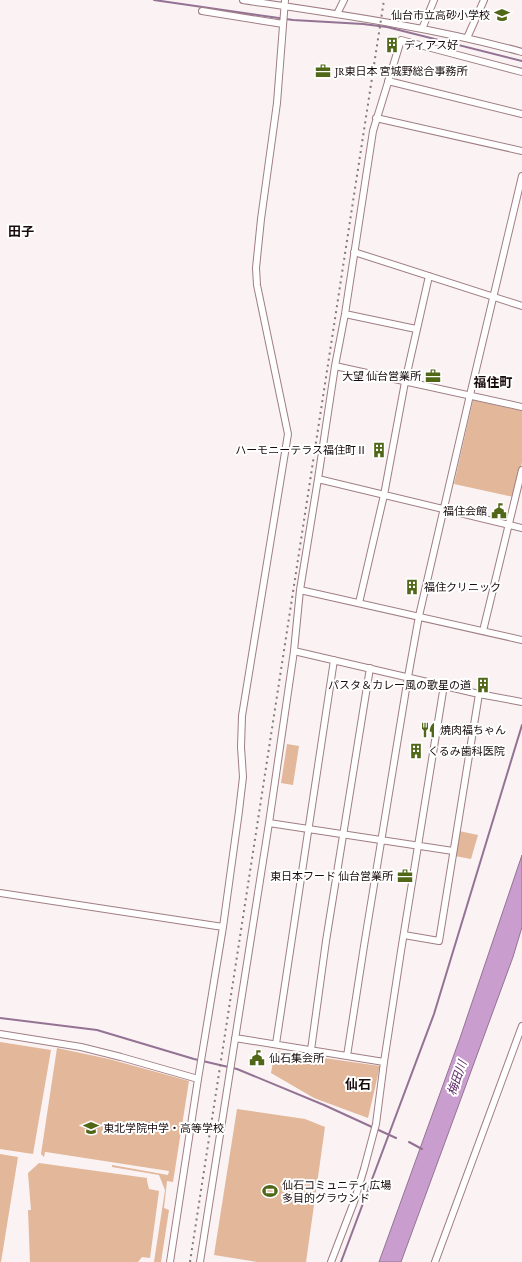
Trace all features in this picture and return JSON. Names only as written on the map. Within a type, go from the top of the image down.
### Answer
[{"type":"street","points":[[243,0],[285,3],[467,38],[522,52]]},
{"type":"street","points":[[338,14],[344,0]]},
{"type":"street","points":[[422,29],[434,0]]},
{"type":"street","points":[[467,38],[484,0]]},
{"type":"street","points":[[170,1262],[201,1058],[223,927],[243,777],[241,747],[242,716],[288,434],[257,285],[256,268],[261,219],[277,103],[285,3]]},
{"type":"street","points":[[202,11],[283,24]]},
{"type":"street","points":[[200,1262],[269,823],[294,651],[300,590],[376,118],[401,40],[522,72]]},
{"type":"street","points":[[388,81],[522,114]]},
{"type":"street","points":[[376,118],[522,151]]},
{"type":"street","points":[[347,1056],[381,840],[419,616],[445,510],[470,395],[519,202],[522,176]]},
{"type":"street","points":[[354,252],[522,306]]},
{"type":"street","points":[[359,603],[384,495],[405,382],[429,276]]},
{"type":"street","points":[[345,314],[416,330]]},
{"type":"street","points":[[335,366],[470,395],[522,408]]},
{"type":"street","points":[[483,631],[522,473]]},
{"type":"street","points":[[318,479],[522,528]]},
{"type":"street","points":[[300,590],[522,640]]},
{"type":"street","points":[[294,651],[479,694],[522,702]]},
{"type":"street","points":[[276,1044],[334,660]]},
{"type":"street","points":[[311,1050],[326,941],[370,668]]},
{"type":"street","points":[[331,1262],[354,1202],[374,1136],[384,1062],[444,685]]},
{"type":"street","points":[[404,935],[439,941],[479,694]]},
{"type":"street","points":[[269,823],[453,851]]},
{"type":"street","points":[[0,893],[223,927]]},
{"type":"street","points":[[435,1262],[521,1030]]},
{"type":"street","points":[[0,1034],[81,1047],[198,1079]]},
{"type":"street","points":[[235,1038],[384,1062]]},
{"type":"shaded area","points":[[473,400],[522,411],[522,462],[514,497],[454,484]]},
{"type":"shaded area","points":[[287,744],[299,746],[293,785],[281,783]]},
{"type":"shaded area","points":[[459,831],[478,835],[471,859],[455,856]]},
{"type":"shaded area","points":[[0,1042],[51,1050],[33,1154],[0,1149]]},
{"type":"shaded area","points":[[57,1048],[109,1059],[189,1081],[173,1182],[167,1181],[164,1208],[169,1210],[161,1262],[154,1262],[165,1190],[159,1175],[112,1167],[112,1165],[168,1175],[169,1171],[46,1152],[44,1157],[41,1154]]},
{"type":"shaded area","points":[[275,1051],[380,1066],[368,1118],[314,1098],[271,1073]]},
{"type":"shaded area","name":"仙石コミュニティ広場 多目的グラウンド","points":[[237,1109],[305,1119],[325,1127],[306,1262],[257,1262],[214,1255]]},
{"type":"shaded area","points":[[0,1154],[18,1157],[1,1262],[0,1262]]},
{"type":"shaded area","points":[[39,1163],[147,1178],[149,1189],[159,1191],[150,1258],[142,1257],[138,1262],[30,1262],[28,1210],[31,1210],[28,1173]]},
{"type":"water","name":"梅田川","points":[[522,855],[522,927],[513,957],[401,1262],[379,1262],[460,1038]]},
{"type":"waterway","points":[[154,0],[293,20],[363,24],[387,27],[522,61]]},
{"type":"waterway","points":[[341,1262],[434,1014],[522,725]]},
{"type":"waterway","points":[[0,1018],[97,1030],[194,1059],[237,1069],[324,1105],[396,1138]]},
{"type":"waterway","points":[[409,1142],[422,1149]]},
{"type":"railway","points":[[190,1262],[384,0]]},
{"type":"place","name":"仙台市立高砂小学校","points":[[502,15]]},
{"type":"place","name":"ディアス好","points":[[392,45]]},
{"type":"place","name":"JR東日本 宮城野総合事務所","points":[[323,71]]},
{"type":"place","name":"大望 仙台営業所","points":[[433,376]]},
{"type":"place","name":"ハーモニーテラス福住町Ⅱ","points":[[379,450]]},
{"type":"place","name":"福住会館","points":[[499,511]]},
{"type":"place","name":"福住クリニック","points":[[412,587]]},
{"type":"place","name":"パスタ＆カレー風の歌星の道","points":[[483,685]]},
{"type":"place","name":"焼肉福ちゃん","points":[[428,730]]},
{"type":"place","name":"くるみ歯科医院","points":[[416,751]]},
{"type":"place","name":"東日本フード 仙台営業所","points":[[405,876]]},
{"type":"place","name":"仙石集会所","points":[[257,1058]]},
{"type":"place","name":"東北学院中学・高等学校","points":[[91,1128]]},
{"type":"place","name":"仙石コミュニティ広場 多目的グラウンド","points":[[270,1191]]},
{"type":"district","name":"田子","points":[[21,231]]},
{"type":"district","name":"福住町","points":[[493,382]]},
{"type":"district","name":"仙石","points":[[358,1084]]}]
